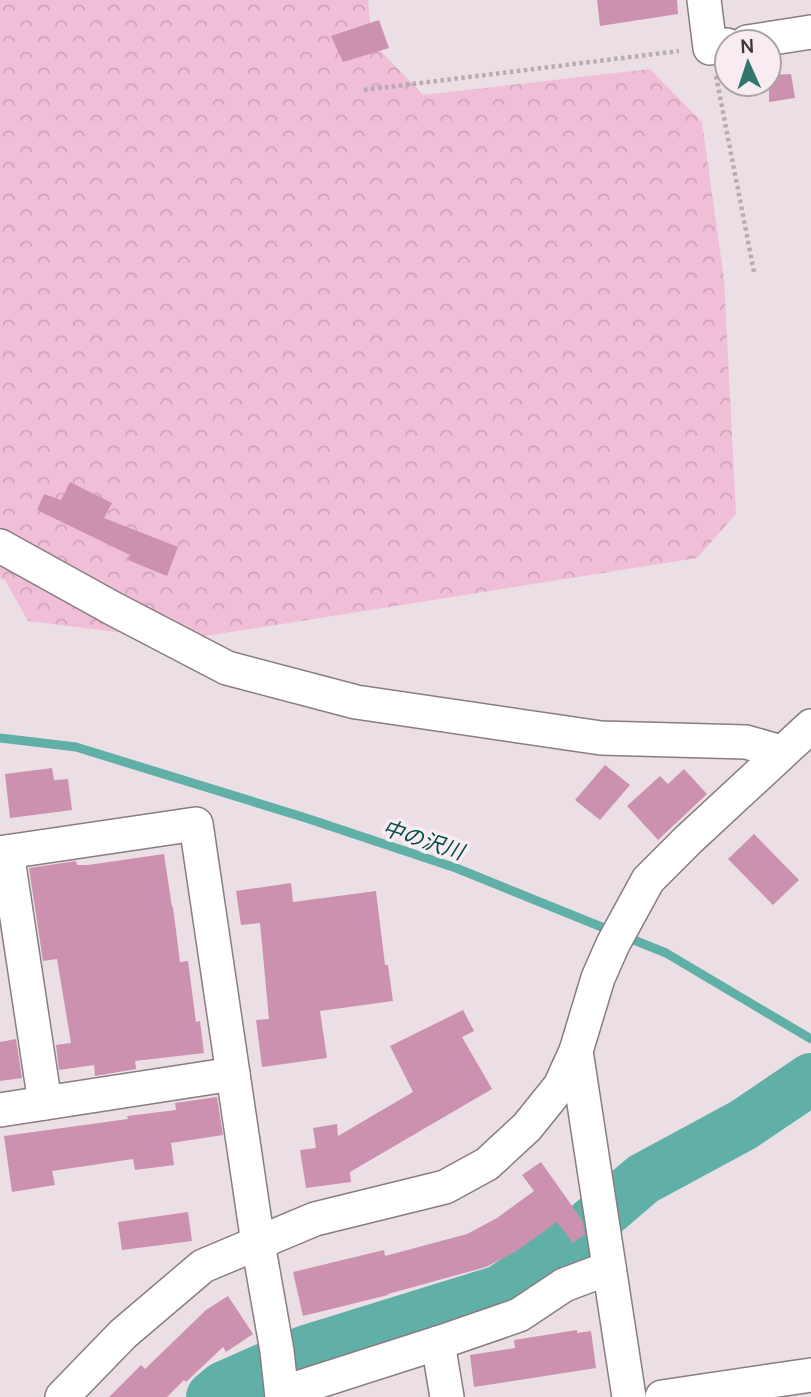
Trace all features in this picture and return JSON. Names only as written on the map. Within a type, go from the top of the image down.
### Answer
[{"type":"street","points":[[704,0],[713,28]]},
{"type":"street","points":[[783,36],[811,32]]},
{"type":"street","points":[[0,546],[227,668],[356,702],[601,738],[746,742],[781,752]]},
{"type":"street","points":[[62,1397],[123,1334],[203,1266],[315,1220],[445,1187],[487,1164],[527,1127],[560,1086],[576,1051],[598,978],[648,880],[811,726]]},
{"type":"street","points":[[45,1103],[4,853],[196,824],[280,1380],[438,1343],[519,1315],[607,1257]]},
{"type":"street","points":[[576,1051],[629,1397]]},
{"type":"street","points":[[0,1110],[233,1074]]},
{"type":"street","points":[[438,1343],[447,1397]]},
{"type":"street","points":[[662,1397],[811,1375]]},
{"type":"path","points":[[363,90],[713,47]]},
{"type":"path","points":[[727,98],[754,272]]},
{"type":"green space","points":[[0,0],[368,0],[372,42],[423,95],[650,69],[702,122],[724,279],[736,514],[697,558],[181,640],[28,621],[5,580],[0,578]]},
{"type":"building","points":[[597,0],[677,0],[678,14],[600,26]]},
{"type":"building","points":[[379,20],[389,48],[343,62],[331,36]]},
{"type":"building","points":[[783,74],[791,74],[795,98],[769,102],[769,98],[783,98]]},
{"type":"building","points":[[70,482],[112,503],[104,518],[178,547],[167,576],[128,560],[130,555],[37,510],[44,494],[61,500]]},
{"type":"building","points":[[605,765],[630,785],[600,820],[575,800]]},
{"type":"building","points":[[52,768],[54,780],[68,779],[72,810],[10,818],[5,774]]},
{"type":"building","points":[[684,769],[707,794],[658,840],[627,806],[660,776],[668,784]]},
{"type":"building","points":[[754,834],[799,880],[773,905],[728,859]]},
{"type":"building","points":[[164,854],[180,962],[188,961],[196,1022],[200,1021],[204,1053],[135,1061],[136,1069],[95,1076],[94,1065],[59,1070],[56,1045],[71,1043],[57,959],[43,961],[29,868],[76,861],[77,865],[88,865]]},
{"type":"building","points":[[291,883],[293,902],[376,891],[385,965],[388,965],[393,1001],[320,1011],[327,1058],[262,1067],[256,1020],[269,1019],[260,923],[241,925],[236,891]]},
{"type":"building","points":[[463,1010],[474,1031],[462,1037],[492,1089],[350,1172],[351,1182],[306,1188],[300,1150],[316,1148],[313,1128],[337,1124],[338,1136],[413,1092],[390,1046]]},
{"type":"building","points":[[16,1039],[22,1078],[0,1081],[0,1042]]},
{"type":"building","points":[[217,1097],[223,1135],[171,1143],[174,1165],[135,1170],[133,1159],[52,1171],[55,1185],[12,1192],[4,1136],[128,1119],[127,1116],[176,1110],[175,1103]]},
{"type":"building","points":[[541,1162],[582,1220],[585,1234],[573,1243],[557,1222],[515,1252],[486,1267],[303,1316],[293,1272],[384,1250],[385,1256],[467,1234],[497,1218],[534,1191],[522,1175]]},
{"type":"building","points":[[188,1212],[192,1241],[122,1250],[118,1222]]},
{"type":"building","points":[[228,1296],[253,1334],[226,1352],[223,1347],[167,1397],[109,1397],[141,1365],[145,1369],[206,1310]]},
{"type":"building","points":[[577,1330],[577,1333],[591,1331],[596,1368],[474,1387],[470,1355],[515,1348],[514,1340]]},
{"type":"waterway","name":"中の沢川","points":[[0,738],[76,747],[306,818],[456,868],[666,953],[811,1039]]},
{"type":"waterway","points":[[212,1397],[224,1387],[306,1351],[500,1291],[558,1252],[643,1179],[743,1125],[811,1079]]}]
